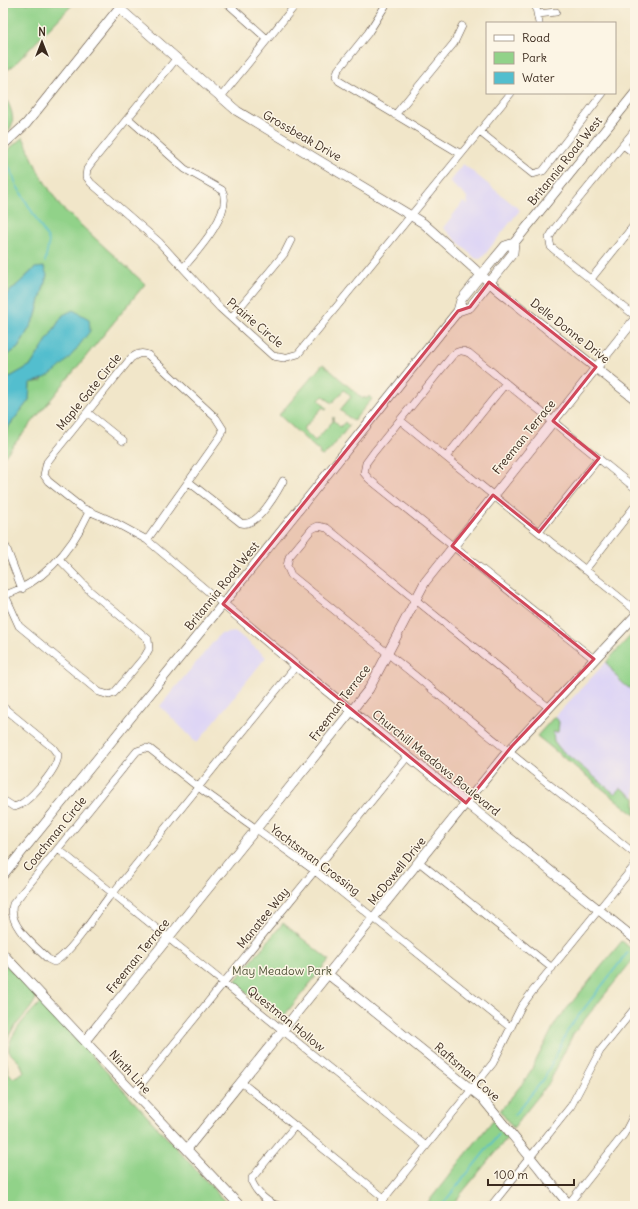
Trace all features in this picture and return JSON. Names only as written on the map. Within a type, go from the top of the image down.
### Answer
[{"type":"street","points":[[227,3],[267,39]]},
{"type":"street","points":[[220,98],[297,3]]},
{"type":"street","points":[[387,3],[368,33],[338,70],[336,76],[344,86],[461,154]]},
{"type":"street","points":[[535,3],[539,22]]},
{"type":"street","points":[[3,145],[14,136],[121,6]]},
{"type":"street","name":"Grossbeak Drive","points":[[121,6],[176,60],[220,98],[242,114],[423,223],[481,275]]},
{"type":"street","points":[[538,14],[556,12]]},
{"type":"street","points":[[395,115],[454,43],[462,26]]},
{"type":"street","name":"Prairie Circle","points":[[176,60],[129,119],[92,162],[87,169],[86,176],[91,183],[159,242],[231,318],[273,356],[284,358],[294,357],[298,354],[510,94]]},
{"type":"street","name":"Britannia Road West","points":[[3,875],[458,311],[461,300],[481,275],[505,246],[514,243],[635,93]]},
{"type":"street","points":[[480,132],[533,174],[538,173],[543,171],[602,94]]},
{"type":"street","points":[[129,119],[186,169],[222,190],[226,196],[226,203],[211,234],[183,268]]},
{"type":"street","points":[[635,130],[554,228],[549,238],[551,247],[592,279],[635,316]]},
{"type":"street","points":[[623,145],[635,154]]},
{"type":"street","points":[[592,279],[635,224]]},
{"type":"street","points":[[231,318],[284,254],[291,240]]},
{"type":"street","name":"Britannia Road West","points":[[458,311],[470,307],[513,253],[514,243]]},
{"type":"street","name":"Delle Donne Drive","points":[[481,275],[635,399]]},
{"type":"street","name":"Freeman Terrace","points":[[85,1041],[352,710],[374,681],[425,582],[493,494],[635,319]]},
{"type":"street","points":[[594,659],[369,479],[364,473],[366,463],[452,356],[460,351],[470,353],[635,488]]},
{"type":"street","name":"Maple Gate Circle","points":[[147,540],[222,434],[223,429],[216,418],[144,353],[137,354],[131,358],[47,462],[44,475],[48,481],[89,512],[112,521],[147,540],[223,604]]},
{"type":"street","points":[[446,457],[506,383]]},
{"type":"street","points":[[88,413],[123,441]]},
{"type":"street","points":[[400,420],[635,610]]},
{"type":"street","points":[[539,532],[599,458]]},
{"type":"street","points":[[189,482],[241,523],[246,525],[252,523],[275,496],[283,481]]},
{"type":"street","points":[[585,570],[635,506]]},
{"type":"street","points":[[60,560],[87,588],[148,639],[150,643],[145,656],[114,693],[108,695],[99,692],[26,633],[13,617],[4,596],[22,588],[43,575],[60,560],[81,530],[89,512]]},
{"type":"street","points":[[548,707],[327,528],[322,526],[312,529],[289,557],[287,566],[291,576],[635,854]]},
{"type":"street","points":[[3,545],[6,547],[22,588]]},
{"type":"street","name":"Churchill Meadows Boulevard","points":[[223,604],[296,666],[635,939]]},
{"type":"street","name":"McDowell Drive","points":[[186,1149],[329,975],[508,751],[635,616]]},
{"type":"street","name":"Coachman Circle","points":[[198,787],[150,749],[140,748],[13,904],[11,910],[20,930],[48,959],[54,962],[59,960],[296,666]]},
{"type":"street","points":[[3,707],[53,748],[58,755],[58,758],[57,765],[26,802],[14,807],[3,800]]},
{"type":"street","name":"Manatee Way","points":[[134,1093],[408,756]]},
{"type":"street","name":"Yachtsman Crossing","points":[[198,787],[315,872],[511,1028]]},
{"type":"street","name":"Questman Hollow","points":[[58,849],[426,1146]]},
{"type":"street","points":[[419,862],[552,968]]},
{"type":"street","points":[[378,1206],[497,1057],[525,1001],[635,865]]},
{"type":"street","name":"Ninth Line","points":[[3,954],[240,1206]]},
{"type":"street","name":"Raftsman Cove","points":[[329,975],[489,1105],[569,1205]]},
{"type":"street","points":[[491,1206],[571,1106],[600,1051],[635,1008]]},
{"type":"street","points":[[241,1082],[384,1198]]},
{"type":"street","points":[[569,1205],[624,1134],[635,1113]]},
{"type":"street","points":[[279,1206],[273,1205],[263,1198],[252,1182],[252,1178],[295,1126]]},
{"type":"highlighted area","points":[[489,282],[596,367],[553,421],[599,458],[539,532],[493,495],[452,546],[594,659],[512,746],[466,803],[223,604],[458,311],[470,307]]},
{"type":"shaded area","points":[[463,164],[520,210],[482,258],[479,259],[475,258],[443,228],[463,202],[468,205],[467,197],[449,182]]},
{"type":"shaded area","points":[[635,631],[635,815],[537,736]]},
{"type":"shaded area","points":[[236,632],[266,657],[197,743],[160,706],[220,634]]},
{"type":"green space","points":[[3,3],[74,3],[13,66],[3,73]]},
{"type":"green space","points":[[3,92],[9,104],[13,121],[8,132],[3,137]]},
{"type":"green space","points":[[23,137],[39,173],[60,206],[145,284],[3,458],[3,434],[29,400],[30,383],[42,381],[63,315],[31,365],[3,381],[3,358],[18,348],[35,318],[47,275],[35,268],[3,298],[3,269],[8,261],[3,250],[3,154]]},
{"type":"green space","points":[[323,364],[363,399],[364,397],[367,399],[369,396],[372,399],[353,421],[340,410],[351,397],[344,390],[332,403],[323,396],[319,400],[327,408],[325,409],[323,407],[303,429],[315,441],[333,420],[340,427],[345,422],[349,426],[330,450],[322,456],[319,454],[320,452],[279,415]]},
{"type":"green space","points":[[635,631],[634,691],[619,679],[607,661]]},
{"type":"green space","points":[[555,716],[559,722],[558,732],[553,732],[554,741],[560,749],[615,794],[621,788],[635,798],[635,815],[537,736]]},
{"type":"green space","name":"May Meadow Park","points":[[283,923],[329,960],[283,1017],[277,1018],[237,985],[236,980]]},
{"type":"green space","points":[[622,941],[635,952],[635,957],[573,1034],[549,1083],[513,1128],[500,1111],[527,1078],[556,1022]]},
{"type":"green space","points":[[3,962],[37,996],[30,1008],[8,1037],[5,1047],[8,1072],[13,1078],[24,1072],[20,1063],[9,1052],[11,1039],[20,1025],[42,1001],[229,1206],[3,1206]]},
{"type":"green space","points":[[493,1120],[507,1138],[451,1206],[425,1206]]},
{"type":"water","points":[[44,267],[47,275],[35,318],[18,348],[3,358],[3,298],[35,268]]},
{"type":"water","points":[[73,310],[89,319],[90,331],[71,356],[57,370],[40,380],[30,383],[29,400],[3,434],[3,381],[31,365],[63,315]]},
{"type":"waterway","points":[[5,157],[17,186],[49,241],[45,262]]},
{"type":"waterway","points":[[514,1115],[544,1079],[569,1028],[628,952]]},
{"type":"waterway","points":[[441,1206],[499,1134]]}]
